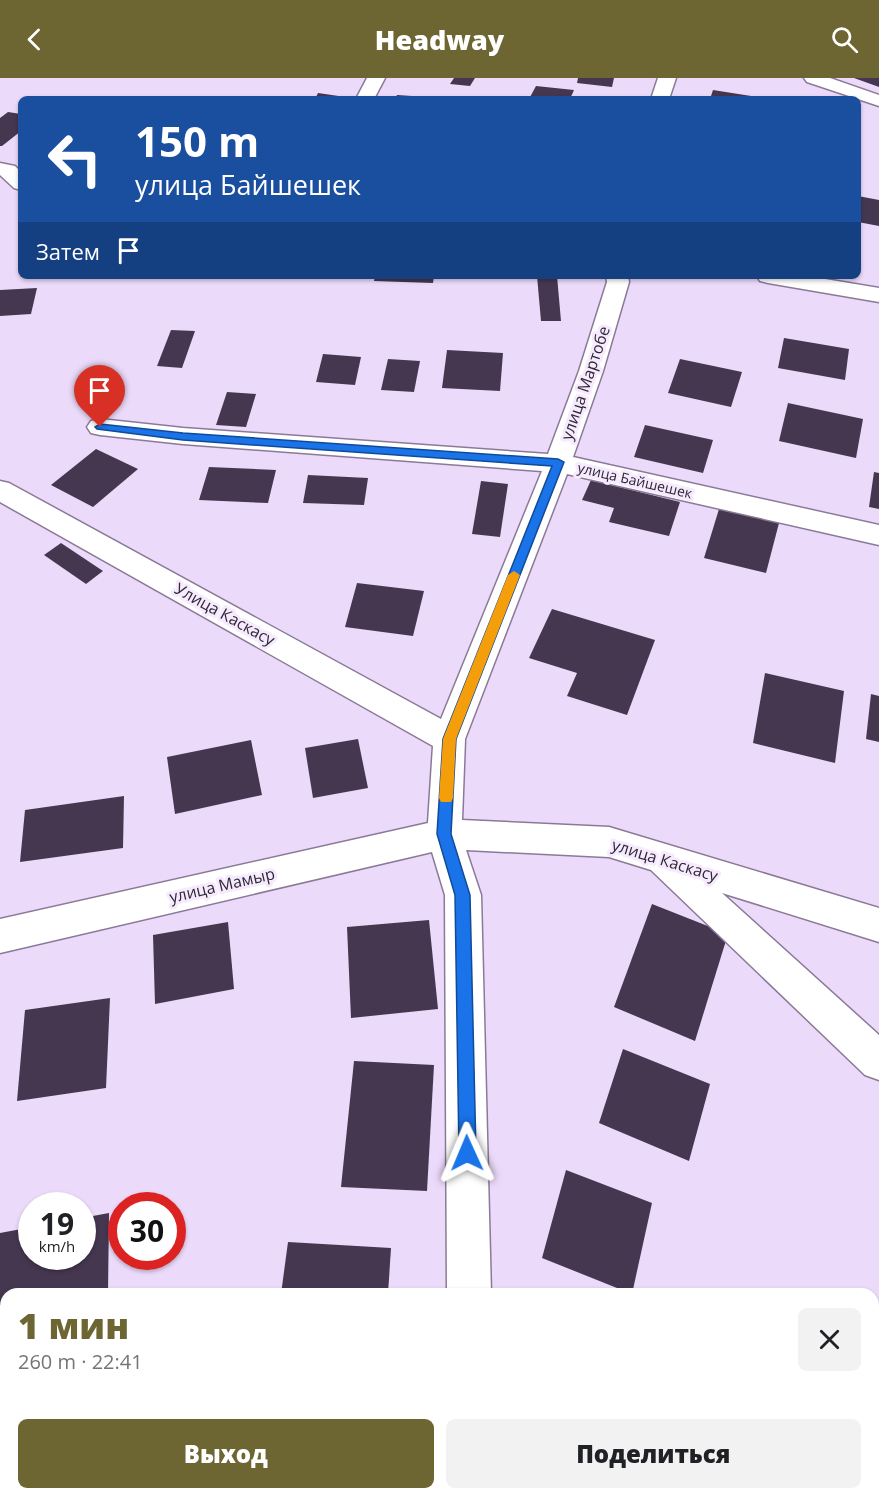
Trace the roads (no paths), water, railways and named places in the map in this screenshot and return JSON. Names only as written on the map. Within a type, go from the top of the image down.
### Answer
[{"type":"street","points":[[367,96],[376,78]]},
{"type":"street","points":[[661,96],[666,78]]},
{"type":"street","points":[[813,78],[879,101]]},
{"type":"street","points":[[0,169],[8,170],[18,181]]},
{"type":"street","name":"улица Мартобе","points":[[470,1288],[463,895],[444,834],[449,739],[558,462],[591,370],[618,279]]},
{"type":"street","points":[[786,279],[879,295]]},
{"type":"street","name":"улица Байшешек","points":[[100,427],[183,436],[558,462],[879,536]]},
{"type":"street","name":"Улица Каскасу","points":[[0,490],[449,739]]},
{"type":"street","points":[[0,520],[40,512]]},
{"type":"street","name":"улица Каскасу","points":[[444,834],[609,842],[879,925]]},
{"type":"street","name":"улица Мамыр","points":[[0,936],[444,834]]},
{"type":"street","points":[[659,857],[879,1061]]}]
